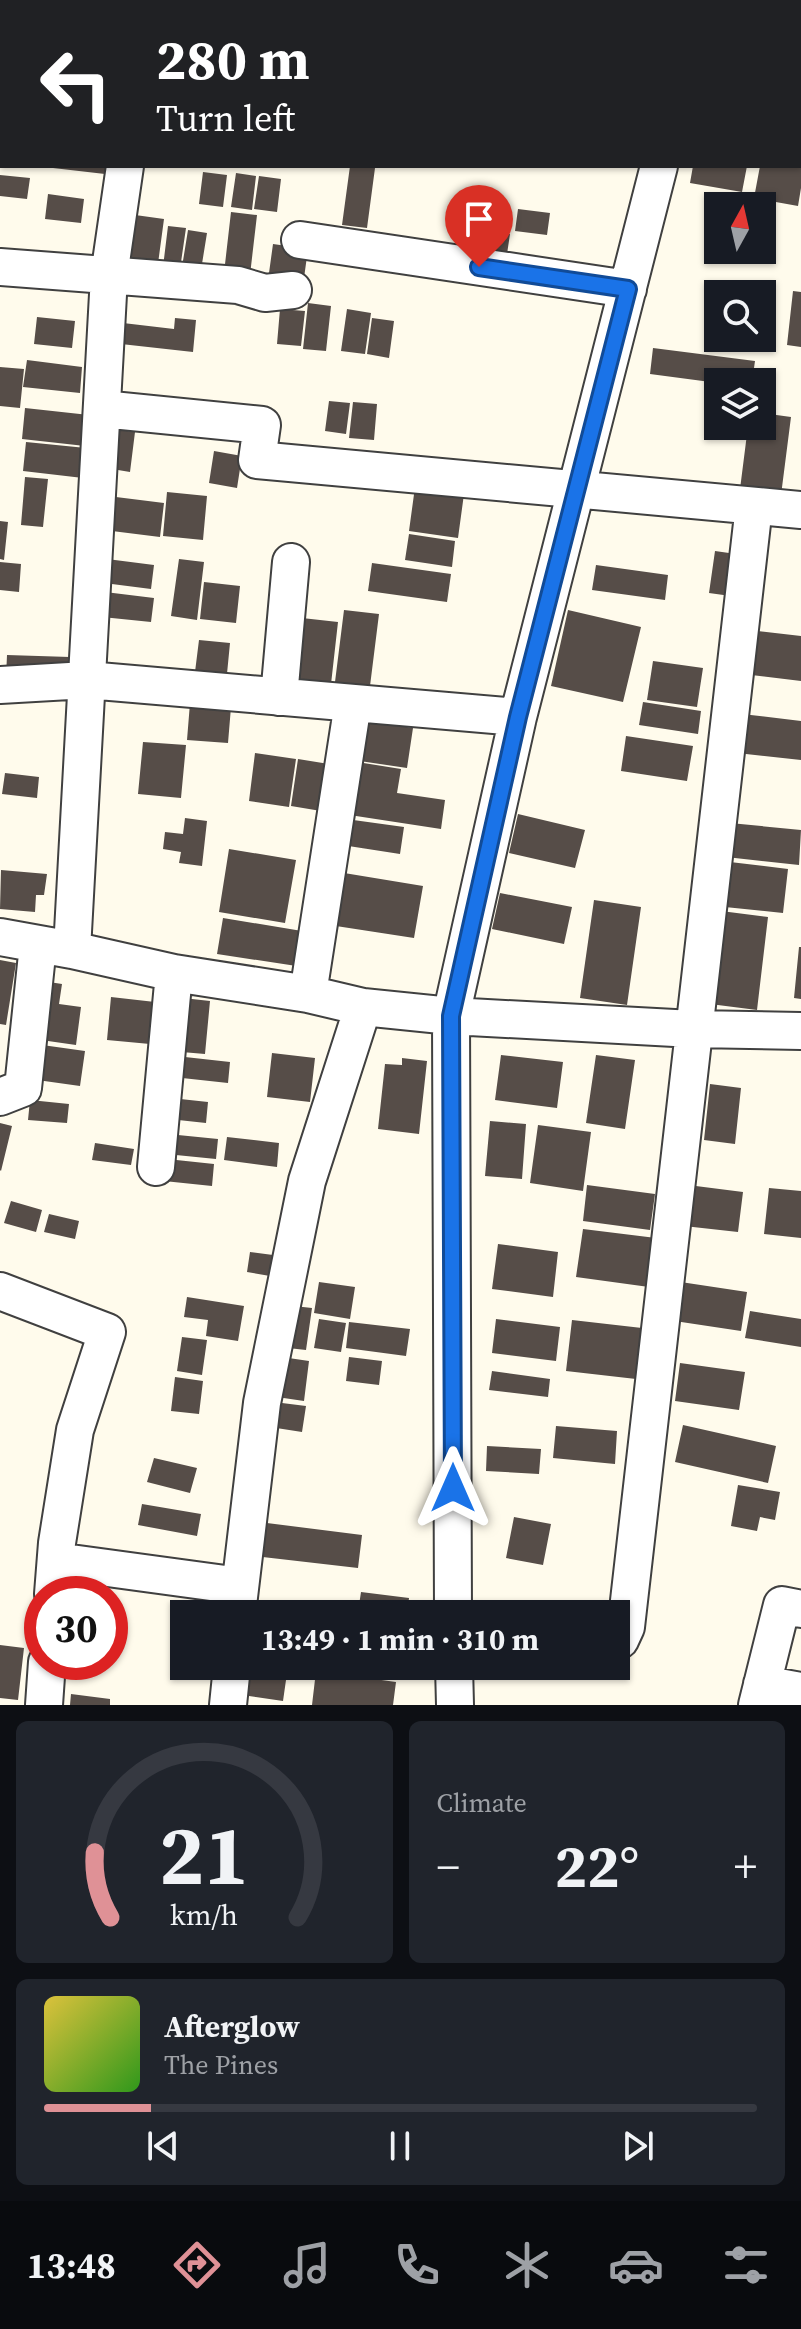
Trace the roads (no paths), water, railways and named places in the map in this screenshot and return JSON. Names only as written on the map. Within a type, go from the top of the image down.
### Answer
[{"type":"street","points":[[0,1097],[23,1088],[55,948],[87,680],[109,276],[125,168]]},
{"type":"street","points":[[453,1600],[451,1016],[518,717],[658,168]]},
{"type":"street","points":[[300,240],[628,289]]},
{"type":"street","points":[[0,267],[238,285],[265,293],[293,290]]},
{"type":"street","points":[[102,409],[262,425],[257,460],[801,510]]},
{"type":"street","points":[[629,1600],[754,506]]},
{"type":"street","points":[[279,697],[291,562]]},
{"type":"street","points":[[0,685],[87,680],[518,717]]},
{"type":"street","points":[[308,994],[353,703]]},
{"type":"street","points":[[0,937],[174,973],[308,994],[363,1007],[451,1016],[693,1029],[801,1031]]},
{"type":"street","points":[[156,1167],[174,973]]},
{"type":"street","points":[[128,1587],[239,1600],[262,1403],[307,1181],[363,1007]]},
{"type":"street","points":[[0,1291],[107,1332],[75,1430],[57,1543],[55,1576]]},
{"type":"street","points":[[801,1609],[782,1605],[759,1695],[801,1691]]},
{"type":"street","points":[[44,1705],[46,1680]]},
{"type":"street","points":[[228,1705],[231,1680]]},
{"type":"street","points":[[454,1680],[455,1705]]}]
